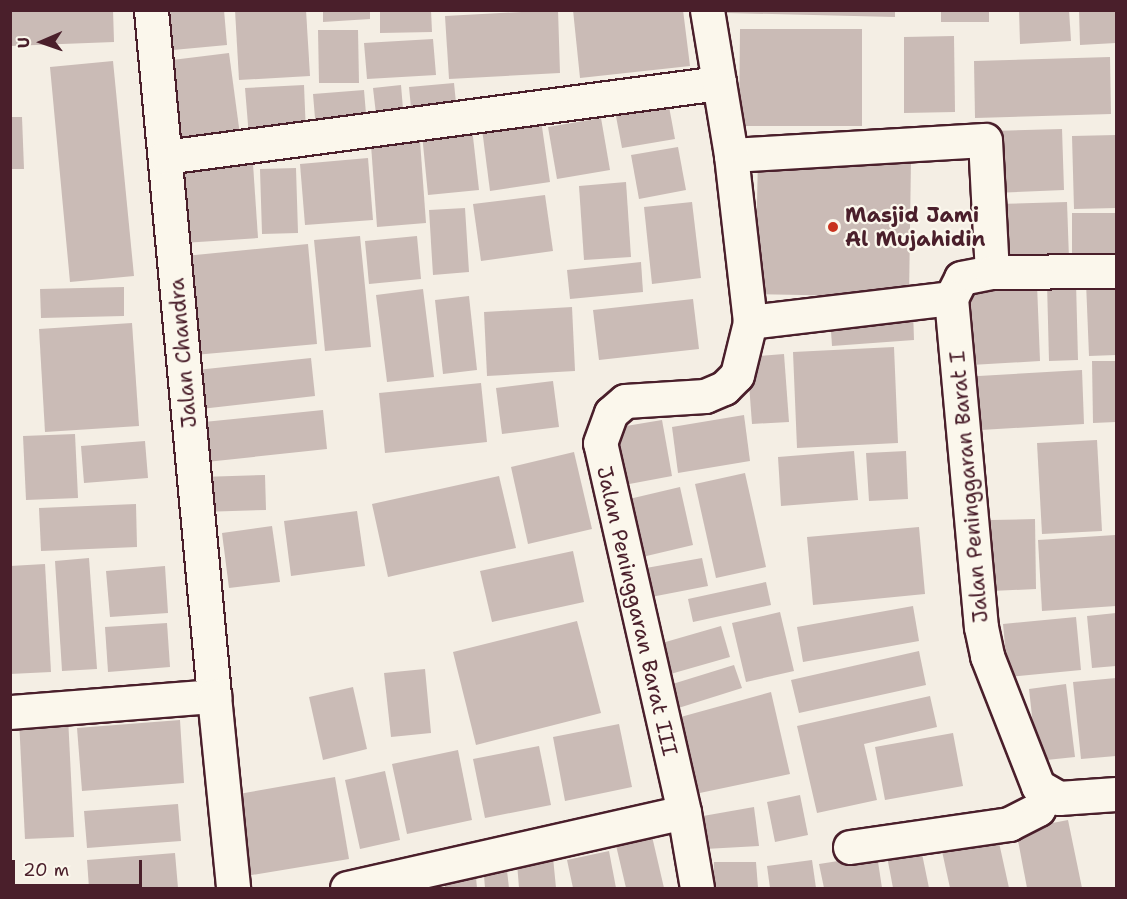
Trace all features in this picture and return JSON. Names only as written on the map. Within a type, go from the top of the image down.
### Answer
[{"type":"street","name":"Jalan Chandra","points":[[151,10],[233,888]]},
{"type":"street","name":"Jalan Peninggaran Barat III","points":[[697,888],[684,812],[600,443],[611,413],[625,401],[705,396],[724,388],[737,375],[750,322],[731,155],[707,10]]},
{"type":"street","points":[[165,157],[719,83]]},
{"type":"street","points":[[731,155],[985,140],[992,272]]},
{"type":"street","points":[[750,322],[951,298],[961,278],[992,272],[1116,271]]},
{"type":"street","name":"Jalan Peninggaran Barat I","points":[[951,298],[981,627],[987,656],[1031,772],[1047,794]]},
{"type":"street","points":[[10,712],[214,696]]},
{"type":"street","points":[[850,847],[1009,824],[1038,809],[1047,794],[1059,798],[1116,794]]},
{"type":"street","points":[[347,888],[684,812]]},
{"type":"building","points":[[10,10],[113,10],[114,42],[10,46]]},
{"type":"building","points":[[170,10],[224,10],[227,45],[173,50]]},
{"type":"building","points":[[235,10],[306,10],[310,76],[239,80]]},
{"type":"building","points":[[323,10],[370,10],[370,19],[323,22]]},
{"type":"building","points":[[380,10],[431,10],[432,32],[380,33]]},
{"type":"building","points":[[558,10],[560,73],[449,79],[445,16]]},
{"type":"building","points":[[573,10],[683,10],[690,66],[580,78]]},
{"type":"building","points":[[727,10],[895,10],[895,17],[727,13]]},
{"type":"building","points":[[941,10],[989,10],[989,22],[941,22]]},
{"type":"building","points":[[1019,10],[1069,10],[1071,41],[1020,44]]},
{"type":"building","points":[[1079,10],[1116,10],[1116,43],[1080,45]]},
{"type":"building","points":[[740,29],[862,29],[862,126],[739,126]]},
{"type":"building","points":[[318,30],[358,30],[359,83],[319,83]]},
{"type":"building","points":[[954,36],[955,112],[904,113],[904,37]]},
{"type":"building","points":[[433,39],[436,75],[367,79],[364,43]]},
{"type":"building","points":[[229,53],[240,135],[175,143],[164,61]]},
{"type":"building","points":[[1110,57],[1111,114],[975,118],[974,61]]},
{"type":"building","points":[[113,61],[134,276],[70,282],[50,67]]},
{"type":"building","points":[[454,83],[457,113],[412,118],[409,87]]},
{"type":"building","points":[[304,85],[306,134],[249,137],[245,88]]},
{"type":"building","points":[[401,85],[404,121],[377,123],[373,88]]},
{"type":"building","points":[[364,90],[367,126],[316,130],[313,94]]},
{"type":"building","points":[[668,101],[675,139],[622,148],[615,111]]},
{"type":"building","points":[[10,117],[22,117],[24,169],[10,169]]},
{"type":"building","points":[[601,118],[610,170],[557,179],[548,127]]},
{"type":"building","points":[[541,120],[550,182],[490,191],[482,129]]},
{"type":"building","points":[[472,128],[479,190],[428,195],[422,134]]},
{"type":"building","points":[[1062,129],[1064,190],[994,193],[992,131]]},
{"type":"building","points":[[1116,135],[1116,208],[1074,209],[1072,136]]},
{"type":"building","points":[[420,141],[426,223],[377,227],[371,145]]},
{"type":"building","points":[[678,147],[686,190],[639,199],[631,155]]},
{"type":"building","name":"Masjid Jami Al Mujahidin","points":[[758,157],[911,159],[909,297],[755,294]]},
{"type":"building","points":[[368,158],[373,220],[305,225],[300,164]]},
{"type":"building","points":[[253,164],[258,238],[183,243],[178,169]]},
{"type":"building","points":[[296,168],[298,233],[262,234],[260,169]]},
{"type":"building","points":[[626,182],[631,257],[584,260],[579,186]]},
{"type":"building","points":[[545,195],[553,251],[481,261],[473,204]]},
{"type":"building","points":[[692,202],[701,278],[652,284],[644,207]]},
{"type":"building","points":[[1067,202],[1069,259],[997,261],[996,204]]},
{"type":"building","points":[[465,208],[469,272],[433,275],[429,210]]},
{"type":"building","points":[[1072,213],[1116,213],[1116,259],[1072,259]]},
{"type":"building","points":[[360,236],[371,347],[325,351],[314,240]]},
{"type":"building","points":[[417,236],[421,279],[369,284],[365,241]]},
{"type":"building","points":[[308,244],[317,344],[194,355],[185,256]]},
{"type":"building","points":[[641,262],[643,292],[570,299],[567,270]]},
{"type":"building","points":[[1116,281],[1116,355],[1089,356],[1086,282]]},
{"type":"building","points":[[1076,282],[1078,360],[1049,361],[1047,283]]},
{"type":"building","points":[[1037,284],[1040,361],[971,365],[967,287]]},
{"type":"building","points":[[124,287],[124,316],[41,318],[40,289]]},
{"type":"building","points":[[423,289],[434,377],[387,382],[376,295]]},
{"type":"building","points":[[469,296],[477,370],[443,374],[435,300]]},
{"type":"building","points":[[693,299],[699,349],[599,360],[593,310]]},
{"type":"building","points":[[572,307],[575,371],[487,376],[484,312]]},
{"type":"building","points":[[913,310],[914,340],[832,346],[830,316]]},
{"type":"building","points":[[132,323],[139,426],[45,432],[39,329]]},
{"type":"building","points":[[894,347],[898,443],[797,448],[793,352]]},
{"type":"building","points":[[784,354],[789,422],[752,424],[747,357]]},
{"type":"building","points":[[311,358],[315,396],[192,410],[187,371]]},
{"type":"building","points":[[1092,361],[1116,361],[1116,422],[1093,423]]},
{"type":"building","points":[[1082,370],[1084,424],[964,431],[961,377]]},
{"type":"building","points":[[553,381],[559,427],[502,434],[496,388]]},
{"type":"building","points":[[481,383],[487,442],[385,453],[379,393]]},
{"type":"building","points":[[323,410],[327,449],[197,463],[194,423]]},
{"type":"building","points":[[744,415],[750,461],[678,473],[672,427]]},
{"type":"building","points":[[662,420],[672,476],[624,485],[614,428]]},
{"type":"building","points":[[75,434],[78,498],[26,500],[23,436]]},
{"type":"building","points":[[1097,440],[1102,531],[1042,534],[1037,443]]},
{"type":"building","points":[[145,441],[148,478],[84,483],[81,446]]},
{"type":"building","points":[[854,451],[858,500],[781,506],[778,457]]},
{"type":"building","points":[[906,451],[908,499],[869,501],[866,453]]},
{"type":"building","points":[[574,452],[592,529],[528,544],[511,467]]},
{"type":"building","points":[[745,473],[766,567],[716,578],[695,484]]},
{"type":"building","points":[[265,475],[266,510],[201,512],[200,477]]},
{"type":"building","points":[[499,476],[516,548],[388,577],[372,504]]},
{"type":"building","points":[[680,487],[693,545],[638,558],[625,500]]},
{"type":"building","points":[[136,504],[137,547],[41,551],[39,508]]},
{"type":"building","points":[[357,511],[365,566],[291,576],[284,521]]},
{"type":"building","points":[[1035,519],[1036,589],[992,591],[991,520]]},
{"type":"building","points":[[272,526],[280,582],[229,588],[222,533]]},
{"type":"building","points":[[919,527],[925,594],[813,605],[807,537]]},
{"type":"building","points":[[1115,535],[1116,606],[1042,611],[1038,540]]},
{"type":"building","points":[[573,551],[584,602],[492,622],[480,571]]},
{"type":"building","points":[[89,558],[97,669],[62,671],[55,561]]},
{"type":"building","points":[[702,558],[708,586],[651,597],[646,568]]},
{"type":"building","points":[[45,564],[51,672],[10,674],[10,566]]},
{"type":"building","points":[[165,566],[168,613],[110,617],[106,571]]},
{"type":"building","points":[[766,582],[771,605],[693,622],[688,599]]},
{"type":"building","points":[[913,606],[919,641],[803,662],[797,627]]},
{"type":"building","points":[[780,612],[794,671],[746,682],[732,623]]},
{"type":"building","points":[[1116,613],[1116,666],[1092,668],[1087,616]]},
{"type":"building","points":[[1076,617],[1081,670],[1008,677],[1003,624]]},
{"type":"building","points":[[577,621],[601,713],[476,745],[453,652]]},
{"type":"building","points":[[167,623],[170,667],[108,672],[105,627]]},
{"type":"building","points":[[721,626],[730,657],[667,675],[662,643]]},
{"type":"building","points":[[919,651],[926,685],[799,713],[791,680]]},
{"type":"building","points":[[734,665],[742,688],[672,710],[666,686]]},
{"type":"building","points":[[425,669],[431,733],[391,737],[384,673]]},
{"type":"building","points":[[1116,678],[1116,756],[1081,759],[1073,682]]},
{"type":"building","points":[[1066,684],[1075,757],[1037,761],[1029,689]]},
{"type":"building","points":[[353,687],[367,749],[323,760],[309,697]]},
{"type":"building","points":[[771,692],[790,774],[695,794],[677,718]]},
{"type":"building","points":[[930,696],[937,727],[864,744],[877,800],[817,813],[797,726]]},
{"type":"building","points":[[68,717],[74,837],[25,839],[19,720]]},
{"type":"building","points":[[180,720],[184,783],[82,791],[77,728]]},
{"type":"building","points":[[619,724],[632,787],[565,801],[553,737]]},
{"type":"building","points":[[953,733],[963,786],[885,800],[875,747]]},
{"type":"building","points":[[539,746],[551,805],[485,818],[473,759]]},
{"type":"building","points":[[458,750],[472,820],[407,834],[392,764]]},
{"type":"building","points":[[385,771],[400,840],[360,849],[345,780]]},
{"type":"building","points":[[335,777],[349,859],[246,876],[233,795]]},
{"type":"building","points":[[800,795],[808,835],[775,842],[767,802]]},
{"type":"building","points":[[178,804],[181,841],[87,848],[84,811]]},
{"type":"building","points":[[754,807],[759,846],[705,849],[703,816]]},
{"type":"building","points":[[1068,820],[1082,888],[1027,888],[1016,830]]},
{"type":"building","points":[[996,829],[1009,888],[950,888],[940,842]]},
{"type":"building","points":[[651,832],[664,888],[626,888],[615,841]]},
{"type":"building","points":[[920,844],[929,888],[893,888],[886,851]]},
{"type":"building","points":[[552,847],[556,888],[519,888],[516,850]]},
{"type":"building","points":[[609,851],[616,888],[573,888],[567,860]]},
{"type":"building","points":[[175,853],[178,888],[89,888],[87,860]]},
{"type":"building","points":[[877,855],[882,888],[824,888],[819,864]]},
{"type":"building","points":[[812,860],[816,888],[770,888],[767,866]]},
{"type":"building","points":[[506,862],[509,888],[485,888],[483,864]]},
{"type":"building","points":[[714,862],[756,862],[758,888],[713,888]]},
{"type":"building","points":[[475,867],[477,888],[445,888],[444,870]]},
{"type":"place","name":"Masjid Jami Al Mujahidin","points":[[833,227]]}]
